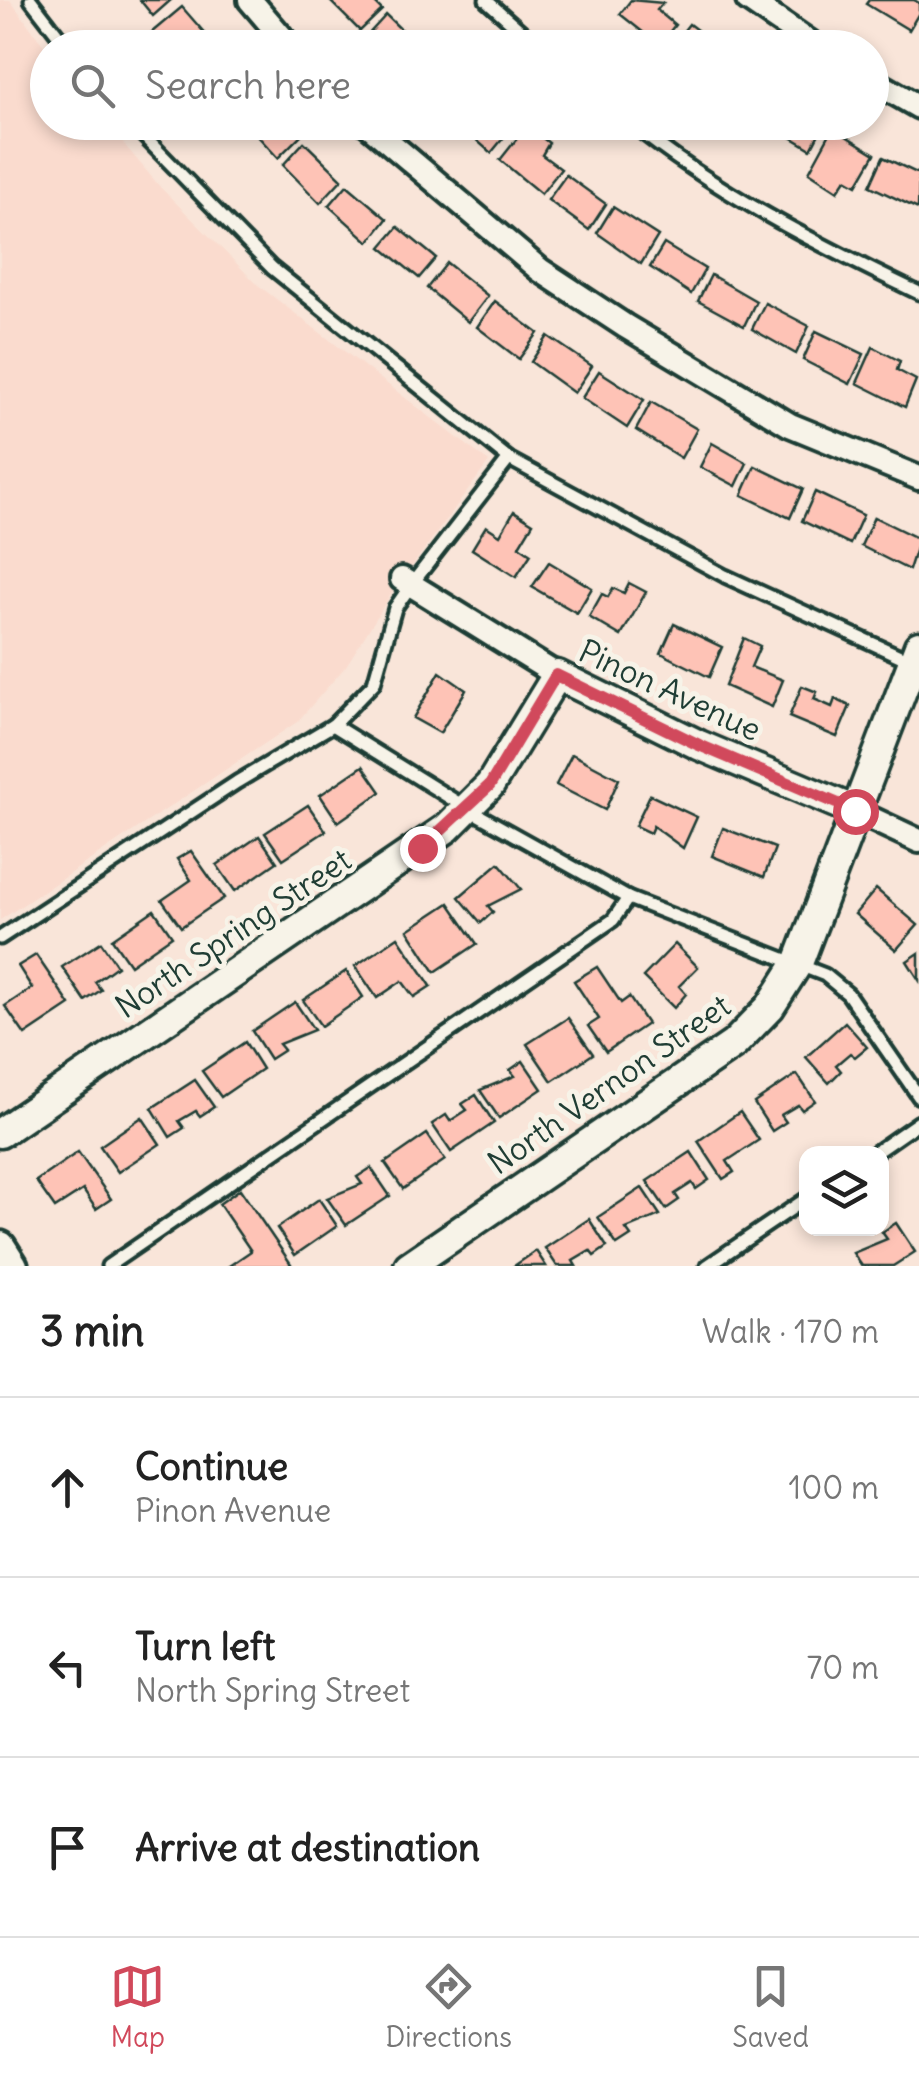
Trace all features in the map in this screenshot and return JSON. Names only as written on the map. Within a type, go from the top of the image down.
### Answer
[{"type":"main road","points":[[0,1247],[12,1266]]},
{"type":"street","points":[[250,0],[276,30]]},
{"type":"street","points":[[748,0],[792,30]]},
{"type":"street","points":[[889,90],[919,107]]},
{"type":"street","points":[[386,140],[540,270],[625,326],[790,425],[919,478]]},
{"type":"street","name":"Pinon Avenue","points":[[407,582],[556,675],[699,745],[919,841]]},
{"type":"street","name":"North Vernon Street","points":[[409,1266],[734,1044],[770,1007],[798,963],[917,658]]},
{"type":"street","name":"North Spring Street","points":[[0,1133],[422,848],[468,809],[503,766],[556,675]]},
{"type":"lane","points":[[31,0],[54,30]]},
{"type":"lane","points":[[486,0],[520,30]]},
{"type":"lane","points":[[148,140],[272,268],[509,459],[725,576],[917,658]]},
{"type":"lane","points":[[657,140],[810,240],[919,293]]},
{"type":"lane","points":[[0,938],[237,782],[333,725],[374,683],[395,608],[407,582],[509,459]]},
{"type":"lane","points":[[333,725],[468,809],[628,898],[825,975],[848,994],[919,1097]]},
{"type":"lane","points":[[108,1266],[613,920],[628,898]]},
{"type":"lane","points":[[884,1146],[919,1122]]},
{"type":"lane","points":[[707,1266],[799,1203]]},
{"type":"shaded area","points":[[0,0],[10,0],[32,30],[30,140],[120,140],[161,188],[258,285],[489,462],[390,596],[346,666],[297,722],[0,920]]},
{"type":"building","points":[[140,0],[171,0],[153,16]]},
{"type":"building","points":[[329,0],[372,0],[382,10],[359,30]]},
{"type":"building","points":[[631,0],[663,3],[657,10],[675,25],[671,30],[640,30],[620,14]]},
{"type":"building","points":[[869,0],[914,0],[919,3],[919,13],[909,30],[866,4]]},
{"type":"building","points":[[182,7],[202,30],[155,30]]},
{"type":"building","points":[[386,15],[401,30],[372,30]]},
{"type":"building","points":[[262,140],[296,140],[278,158]]},
{"type":"building","points":[[476,140],[502,140],[491,153]]},
{"type":"building","points":[[516,140],[545,140],[549,143],[542,155],[561,169],[541,194],[500,160]]},
{"type":"building","points":[[796,140],[816,140],[811,149]]},
{"type":"building","points":[[826,140],[852,140],[875,154],[857,185],[846,179],[838,191],[809,172]]},
{"type":"building","points":[[304,142],[342,179],[320,203],[283,165]]},
{"type":"building","points":[[883,157],[919,174],[918,209],[870,186]]},
{"type":"building","points":[[566,175],[606,204],[589,230],[548,200]]},
{"type":"building","points":[[347,185],[387,219],[369,242],[329,206]]},
{"type":"building","points":[[613,207],[658,236],[641,264],[597,233]]},
{"type":"building","points":[[398,227],[436,258],[419,278],[381,247]]},
{"type":"building","points":[[664,244],[705,269],[691,294],[650,267]]},
{"type":"building","points":[[447,263],[488,296],[468,322],[427,288]]},
{"type":"building","points":[[711,275],[756,301],[744,326],[698,301]]},
{"type":"building","points":[[495,301],[538,333],[519,359],[477,327]]},
{"type":"building","points":[[765,303],[809,326],[796,354],[752,329]]},
{"type":"building","points":[[816,331],[864,354],[850,384],[803,360]]},
{"type":"building","points":[[548,336],[592,366],[574,393],[531,362]]},
{"type":"building","points":[[873,347],[900,361],[897,370],[916,380],[905,407],[857,383]]},
{"type":"building","points":[[599,371],[644,400],[627,428],[582,398]]},
{"type":"building","points":[[651,402],[697,429],[681,458],[636,430]]},
{"type":"building","points":[[712,443],[747,463],[736,486],[700,467]]},
{"type":"building","points":[[755,466],[803,489],[790,518],[742,495]]},
{"type":"building","points":[[815,492],[863,515],[850,544],[802,521]]},
{"type":"building","points":[[514,511],[533,523],[519,546],[531,554],[516,577],[472,549],[486,526],[500,535]]},
{"type":"building","points":[[874,517],[919,539],[909,570],[861,546]]},
{"type":"building","points":[[549,562],[592,588],[577,613],[532,587]]},
{"type":"building","points":[[629,583],[646,592],[621,636],[589,617],[602,594],[608,597],[613,588],[624,593]]},
{"type":"building","points":[[674,624],[722,647],[709,677],[661,653]]},
{"type":"building","points":[[744,638],[760,646],[751,667],[783,680],[772,707],[725,686]]},
{"type":"building","points":[[440,672],[466,690],[440,733],[413,718]]},
{"type":"building","points":[[802,686],[817,692],[814,699],[832,707],[835,699],[850,706],[837,737],[789,717]]},
{"type":"building","points":[[572,754],[619,779],[605,810],[556,785]]},
{"type":"building","points":[[363,766],[381,792],[338,822],[320,795]]},
{"type":"building","points":[[650,795],[697,817],[683,848],[653,826],[650,833],[635,826]]},
{"type":"building","points":[[308,805],[326,831],[283,859],[265,833]]},
{"type":"building","points":[[723,828],[775,848],[764,877],[712,856]]},
{"type":"building","points":[[259,836],[277,862],[235,891],[217,865]]},
{"type":"building","points":[[191,851],[224,898],[181,927],[162,900],[191,880],[177,859]]},
{"type":"building","points":[[499,863],[521,889],[488,906],[493,912],[481,923],[459,897]]},
{"type":"building","points":[[876,889],[918,925],[896,950],[855,914]]},
{"type":"building","points":[[449,903],[477,944],[435,972],[408,930]]},
{"type":"building","points":[[154,910],[172,936],[130,965],[112,939]]},
{"type":"building","points":[[398,937],[431,986],[414,997],[402,981],[377,998],[355,966]]},
{"type":"building","points":[[101,942],[117,966],[95,982],[101,990],[85,1001],[62,967]]},
{"type":"building","points":[[675,944],[698,967],[679,986],[686,994],[674,1008],[643,977]]},
{"type":"building","points":[[919,953],[919,980],[907,961]]},
{"type":"building","points":[[36,955],[70,1005],[25,1035],[5,1006],[32,988],[18,966]]},
{"type":"building","points":[[597,967],[621,1003],[629,997],[647,1024],[606,1052],[588,1026],[599,1019],[574,981]]},
{"type":"building","points":[[346,971],[363,997],[321,1026],[303,1000]]},
{"type":"building","points":[[295,1002],[314,1030],[279,1044],[284,1050],[270,1059],[252,1031]]},
{"type":"building","points":[[568,1018],[593,1054],[552,1081],[527,1044]]},
{"type":"building","points":[[845,1022],[867,1047],[855,1057],[850,1053],[836,1065],[841,1071],[829,1083],[806,1057]]},
{"type":"building","points":[[245,1042],[262,1069],[221,1097],[202,1071]]},
{"type":"building","points":[[523,1061],[542,1089],[499,1118],[480,1090],[515,1076],[510,1070]]},
{"type":"building","points":[[797,1074],[815,1101],[802,1110],[798,1105],[781,1115],[786,1122],[772,1131],[754,1103]]},
{"type":"building","points":[[195,1080],[214,1107],[200,1116],[196,1111],[179,1121],[184,1128],[170,1137],[152,1108]]},
{"type":"building","points":[[476,1095],[494,1123],[451,1152],[432,1124],[446,1115],[450,1121],[467,1110],[462,1104]]},
{"type":"building","points":[[740,1112],[759,1140],[727,1161],[734,1172],[723,1179],[698,1141]]},
{"type":"building","points":[[142,1117],[160,1144],[118,1172],[100,1146]]},
{"type":"building","points":[[427,1134],[445,1160],[403,1189],[385,1163]]},
{"type":"building","points":[[78,1152],[111,1199],[96,1209],[83,1190],[55,1208],[36,1181]]},
{"type":"building","points":[[691,1152],[709,1180],[696,1189],[692,1183],[675,1194],[679,1200],[666,1209],[647,1181]]},
{"type":"building","points":[[371,1168],[390,1196],[346,1225],[327,1198],[362,1184],[357,1177]]},
{"type":"building","points":[[642,1188],[660,1215],[626,1229],[631,1236],[617,1245],[598,1217]]},
{"type":"building","points":[[240,1189],[291,1264],[288,1266],[229,1266],[251,1251],[219,1204]]},
{"type":"building","points":[[319,1199],[337,1226],[295,1255],[277,1228]]},
{"type":"building","points":[[589,1219],[607,1247],[594,1256],[590,1251],[573,1261],[576,1266],[557,1266],[545,1248]]},
{"type":"building","points":[[896,1223],[915,1252],[893,1266],[862,1266],[853,1253],[887,1239],[889,1228]]},
{"type":"building","points":[[536,1251],[546,1266],[514,1266]]},
{"type":"route","points":[[422,848],[490,785],[556,675],[699,745],[855,811]]}]
